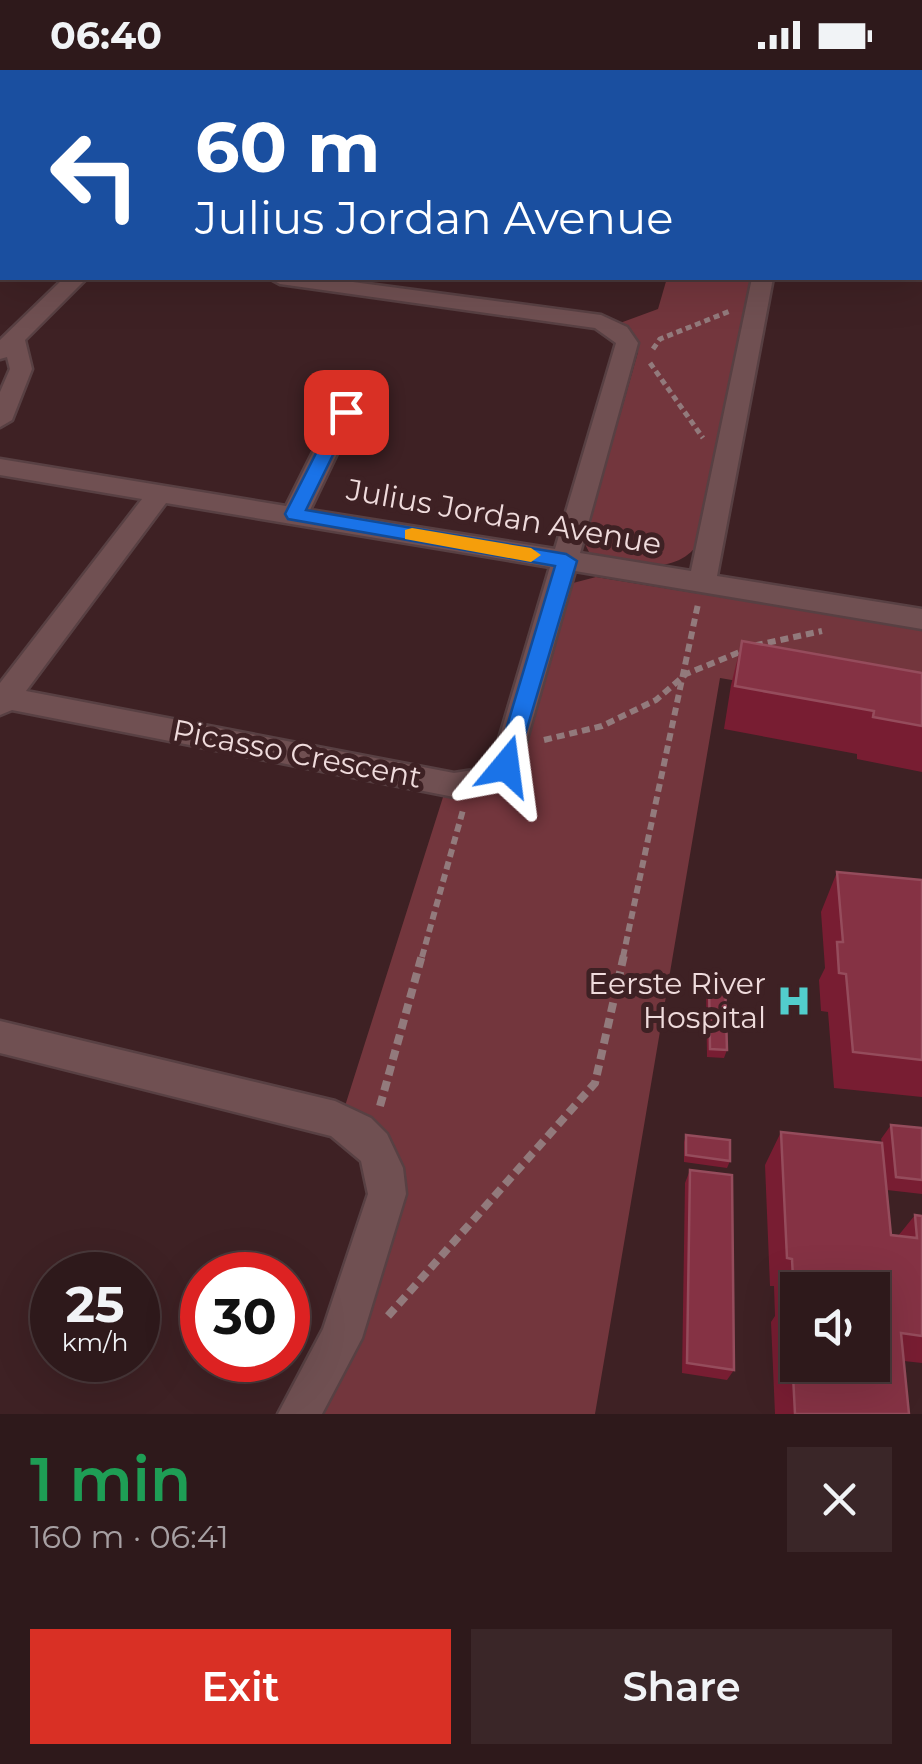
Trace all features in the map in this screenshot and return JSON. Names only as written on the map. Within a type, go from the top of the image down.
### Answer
[{"type":"street","points":[[0,420],[21,369],[7,346],[74,280]]},
{"type":"street","points":[[314,280],[349,282],[601,322],[624,338],[627,352],[506,766],[487,780],[472,784]]},
{"type":"street","points":[[702,583],[761,289]]},
{"type":"street","points":[[294,514],[346,412]]},
{"type":"street","name":"Julius Jordan Avenue","points":[[0,466],[922,619]]},
{"type":"street","points":[[3,701],[160,493]]},
{"type":"street","name":"Picasso Crescent","points":[[3,701],[454,785],[472,784]]},
{"type":"street","points":[[0,1037],[335,1119],[354,1126],[370,1140],[387,1178],[387,1194],[342,1338],[299,1414]]},
{"type":"path","points":[[724,472],[646,358],[660,338],[761,289]]},
{"type":"path","points":[[342,1338],[380,1326],[594,1084],[686,674],[702,583]]},
{"type":"path","points":[[506,766],[536,742],[602,726],[656,700],[686,674],[757,645],[844,626],[856,608]]},
{"type":"path","points":[[370,1140],[436,896],[472,784]]},
{"type":"shaded area","points":[[666,280],[752,280],[700,540],[679,560],[650,566],[590,554],[584,542],[638,352],[635,336],[620,323],[658,309]]},
{"type":"shaded area","points":[[596,577],[922,630],[922,713],[720,678],[595,1414],[318,1414],[357,1349],[400,1203],[345,1106],[444,794],[479,792],[516,769],[523,759],[573,583]]},
{"type":"building","points":[[742,641],[922,673],[922,726],[873,717],[874,711],[735,686]]},
{"type":"building","points":[[837,872],[922,880],[922,1060],[853,1052],[846,974],[839,973],[837,942],[843,942]]},
{"type":"building","points":[[709,979],[725,980],[727,1050],[710,1049]]},
{"type":"building","points":[[891,1125],[922,1128],[922,1180],[896,1177]]},
{"type":"building","points":[[781,1132],[882,1143],[891,1235],[917,1238],[915,1215],[922,1216],[922,1336],[901,1333],[909,1414],[795,1414],[793,1382],[890,1382],[890,1272],[793,1272],[792,1259],[787,1258]]},
{"type":"building","points":[[686,1135],[730,1140],[730,1161],[686,1155]]},
{"type":"building","points":[[690,1170],[732,1175],[734,1370],[687,1363]]},
{"type":"slow traffic","points":[[412,534],[531,555]]},
{"type":"place","name":"Eerste River Hospital","points":[[794,1001]]},
{"type":"route","points":[[346,412],[294,514],[566,561],[506,766]]}]
